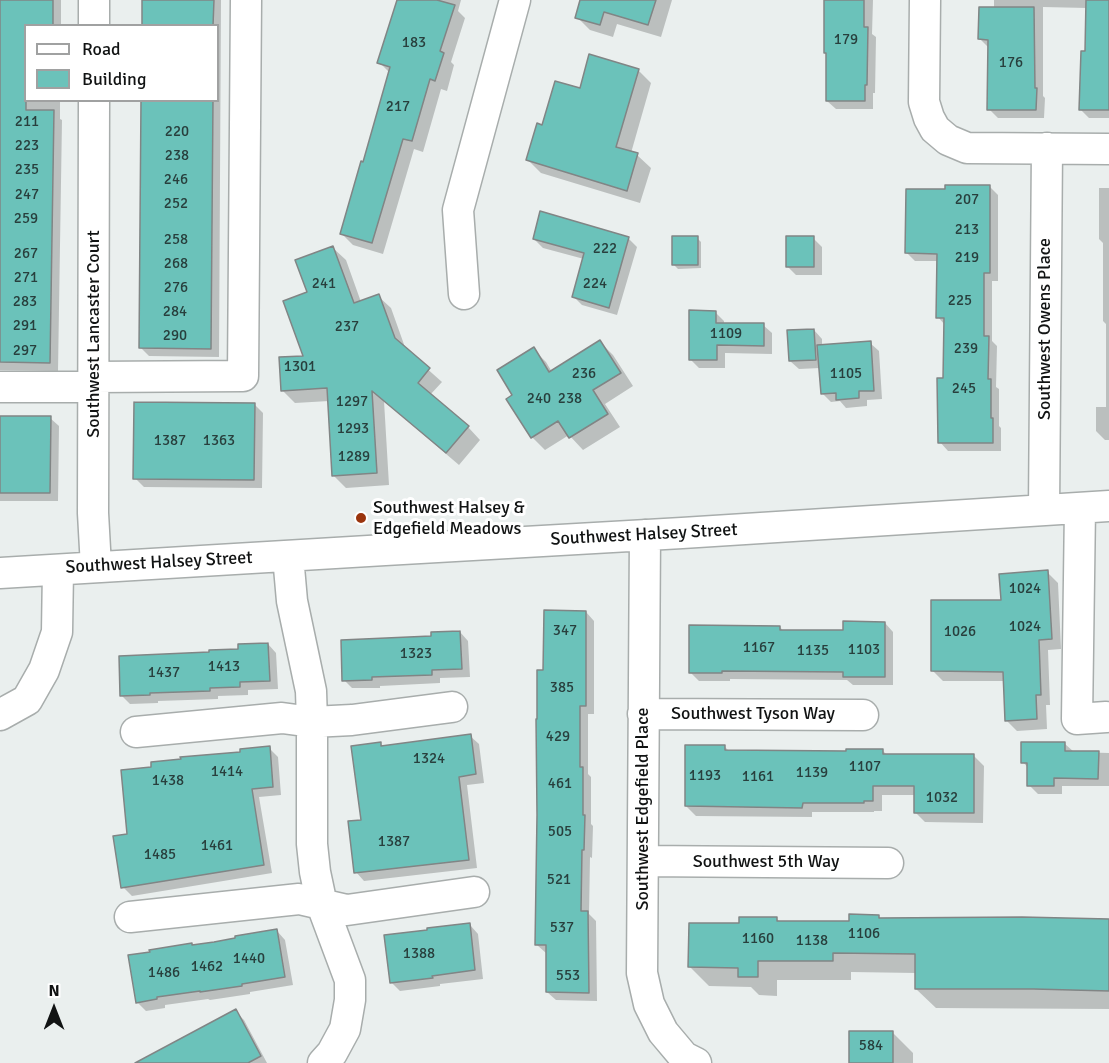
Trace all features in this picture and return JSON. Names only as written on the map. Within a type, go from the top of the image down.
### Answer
[{"type":"street","points":[[94,0],[94,24]]},
{"type":"street","points":[[0,387],[243,376],[246,0]]},
{"type":"street","points":[[464,294],[458,210],[515,0]]},
{"type":"street","points":[[925,0],[924,102],[935,129],[948,140],[967,148],[1109,149]]},
{"type":"street","name":"Southwest Lancaster Court","points":[[94,102],[93,513],[96,567]]},
{"type":"street","name":"Southwest Owens Place","points":[[1044,510],[1047,148]]},
{"type":"street","name":"Southwest Halsey Street","points":[[0,573],[1109,506]]},
{"type":"street","points":[[1080,508],[1077,718],[1106,717]]},
{"type":"street","name":"Southwest Edgefield Place","points":[[645,535],[642,973],[649,1004],[663,1032],[684,1056],[696,1063]]},
{"type":"street","points":[[288,556],[291,601],[311,692],[312,844],[315,872],[322,904],[350,980],[350,1000],[345,1029],[332,1053],[322,1063]]},
{"type":"street","points":[[0,715],[27,700],[44,670],[57,633],[58,570]]},
{"type":"street","points":[[136,732],[282,718],[312,722],[352,720],[452,707]]},
{"type":"street","name":"Southwest Tyson Way","points":[[644,714],[863,715]]},
{"type":"street","name":"Southwest 5th Way","points":[[643,861],[888,863]]},
{"type":"street","points":[[130,917],[300,899],[347,910],[474,892]]},
{"type":"building","points":[[0,0],[53,0],[53,24],[24,24],[24,102],[26,102],[26,110],[54,110],[50,363],[0,362]]},
{"type":"building","points":[[142,0],[214,0],[213,24],[142,24]]},
{"type":"building","points":[[397,0],[437,0],[455,5],[440,51],[444,53],[435,81],[430,79],[412,141],[403,139],[372,243],[340,234],[390,67],[377,63]]},
{"type":"building","points":[[580,0],[656,0],[648,25],[604,12],[600,25],[575,18]]},
{"type":"building","points":[[824,0],[864,0],[864,27],[868,27],[865,101],[826,101]]},
{"type":"building","points":[[1086,0],[1109,0],[1109,110],[1079,110],[1081,51],[1085,51]]},
{"type":"building","points":[[979,7],[1034,7],[1036,110],[987,110],[988,40],[978,39]]},
{"type":"building","points":[[589,54],[639,69],[616,147],[638,153],[627,191],[526,160],[537,123],[542,125],[555,81],[580,88]]},
{"type":"building","points":[[141,102],[213,102],[211,349],[139,348]]},
{"type":"building","points":[[945,185],[990,185],[990,273],[984,273],[984,336],[989,336],[988,379],[991,379],[993,443],[938,443],[937,378],[943,378],[944,318],[936,318],[937,254],[905,253],[906,189],[945,189]]},
{"type":"building","points":[[540,211],[629,237],[609,308],[572,297],[584,253],[533,239]]},
{"type":"building","points":[[672,236],[698,236],[698,265],[672,265]]},
{"type":"building","points":[[786,236],[814,236],[814,267],[786,267]]},
{"type":"building","points":[[333,246],[354,303],[379,294],[395,338],[430,368],[418,383],[469,426],[446,453],[372,391],[377,473],[332,476],[327,388],[281,391],[279,357],[303,356],[283,301],[307,292],[295,260]]},
{"type":"building","points":[[689,310],[716,311],[716,323],[764,323],[764,346],[717,345],[717,360],[689,360]]},
{"type":"building","points":[[814,329],[816,360],[789,361],[787,330]]},
{"type":"building","points":[[600,340],[621,373],[593,390],[608,414],[569,438],[558,421],[531,438],[506,399],[512,395],[497,370],[534,347],[549,372]]},
{"type":"building","points":[[871,341],[874,391],[859,391],[859,398],[836,400],[836,393],[821,394],[817,345]]},
{"type":"building","points":[[134,402],[255,403],[254,480],[133,479]]},
{"type":"building","points":[[0,416],[51,416],[50,493],[0,493]]},
{"type":"building","points":[[1048,570],[1052,639],[1039,640],[1041,695],[1036,695],[1037,719],[1005,721],[1003,672],[931,671],[931,600],[1001,600],[999,574]]},
{"type":"building","points":[[544,610],[586,611],[586,706],[580,706],[580,767],[583,767],[583,815],[585,815],[581,911],[588,911],[589,993],[546,992],[546,945],[535,945],[537,670],[543,670]]},
{"type":"building","points":[[843,621],[885,622],[885,677],[843,677],[843,672],[689,673],[689,625],[780,626],[780,630],[843,630]]},
{"type":"building","points":[[460,631],[462,669],[432,670],[432,675],[372,677],[372,680],[342,681],[341,640],[431,636],[431,632]]},
{"type":"building","points":[[268,643],[270,681],[240,682],[240,687],[210,688],[210,691],[120,696],[119,656],[209,652],[209,650],[238,649],[238,644]]},
{"type":"building","points":[[471,734],[476,774],[459,777],[469,860],[354,873],[348,821],[361,820],[351,746],[381,742],[381,746]]},
{"type":"building","points":[[1021,742],[1065,742],[1065,751],[1099,751],[1098,779],[1054,778],[1054,786],[1027,786],[1027,763],[1021,763]]},
{"type":"building","points":[[685,745],[725,745],[725,750],[883,749],[883,754],[974,754],[974,813],[914,813],[914,786],[873,786],[873,801],[864,801],[864,803],[803,803],[802,808],[685,806]]},
{"type":"building","points":[[270,746],[273,787],[252,789],[264,865],[121,888],[113,836],[127,834],[121,770],[151,767],[151,762],[181,759],[180,757],[240,752],[240,749]]},
{"type":"building","points":[[849,914],[879,915],[879,918],[1109,919],[1109,991],[915,989],[915,954],[833,953],[833,961],[758,961],[758,977],[738,977],[738,968],[688,967],[689,923],[739,923],[739,917],[777,917],[777,921],[849,921]]},
{"type":"building","points":[[470,923],[475,970],[390,983],[384,935]]},
{"type":"building","points":[[277,929],[285,977],[242,984],[242,986],[157,997],[157,999],[136,1003],[128,955],[192,943],[192,945],[214,942]]},
{"type":"building","points":[[236,1009],[261,1056],[248,1063],[135,1063]]},
{"type":"building","points":[[849,1031],[893,1031],[893,1063],[849,1063]]},
{"type":"place","name":"Southwest Halsey & Edgefield Meadows","points":[[361,518]]}]
